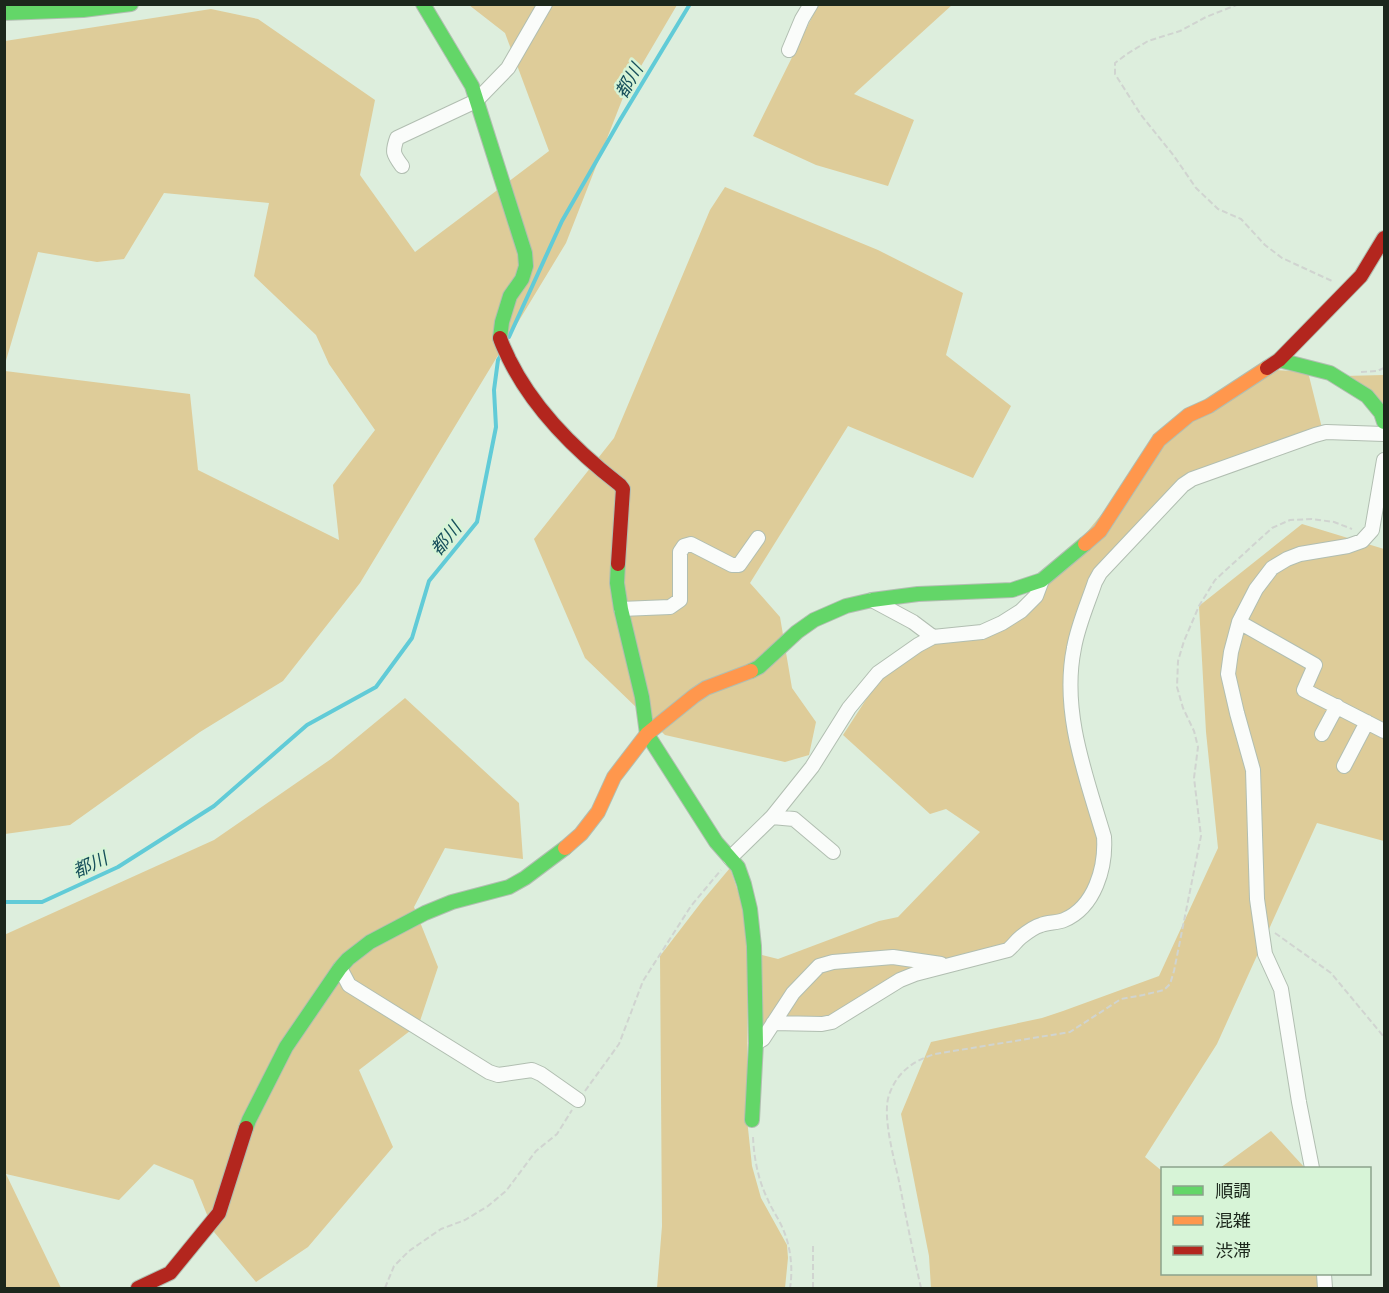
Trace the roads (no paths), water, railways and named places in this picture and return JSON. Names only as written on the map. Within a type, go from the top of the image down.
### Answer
[{"type":"street","points":[[4,13],[83,10],[131,4]]},
{"type":"street","points":[[423,4],[472,86],[525,253],[524,273],[510,296],[502,322],[500,339],[518,377],[545,415],[592,463],[623,489],[618,583],[621,609],[642,697],[647,734],[716,842],[738,867],[744,884],[750,909],[754,946],[756,1043],[752,1120]]},
{"type":"street","points":[[402,166],[394,155],[397,138],[476,101],[508,68],[545,4]]},
{"type":"street","points":[[789,50],[811,4]]},
{"type":"street","points":[[138,1288],[170,1274],[219,1213],[249,1120],[259,1099],[286,1047],[348,959],[370,942],[415,917],[452,902],[509,887],[554,858],[590,823],[598,812],[614,777],[647,734],[706,688],[759,667],[797,632],[814,620],[846,606],[872,600],[918,594],[1012,590],[1042,580],[1100,531],[1159,440],[1189,415],[1209,406],[1279,360],[1360,276],[1384,238]]},
{"type":"street","points":[[1279,360],[1330,373],[1367,396],[1381,413],[1384,422]]},
{"type":"street","points":[[773,1023],[822,1024],[832,1022],[900,980],[1008,950],[1020,938],[1041,925],[1063,920],[1077,912],[1088,899],[1096,884],[1103,868],[1105,851],[1104,837],[1077,741],[1070,685],[1074,646],[1100,573],[1183,485],[1192,480],[1326,432],[1384,435]]},
{"type":"street","points":[[1312,1167],[1281,989],[1265,954],[1257,899],[1253,770],[1228,674],[1239,622],[1256,589],[1272,568],[1300,554],[1348,546],[1362,540],[1372,530],[1384,460]]},
{"type":"street","points":[[621,609],[670,607],[680,600],[680,552],[684,546],[691,544],[732,565],[739,565],[758,538]]},
{"type":"street","points":[[730,858],[771,817],[812,767],[849,708],[878,673],[933,637],[982,632],[1002,623],[1021,611],[1036,596],[1042,580]]},
{"type":"street","points":[[872,600],[913,622],[933,637]]},
{"type":"street","points":[[1239,622],[1315,665],[1304,690],[1384,731]]},
{"type":"street","points":[[1322,734],[1337,706]]},
{"type":"street","points":[[1344,766],[1367,722]]},
{"type":"street","points":[[771,817],[794,819],[833,852]]},
{"type":"street","points":[[756,1043],[763,1039],[793,993],[819,966],[833,962],[893,957],[950,966]]},
{"type":"street","points":[[340,968],[349,985],[489,1072],[498,1075],[532,1070],[578,1100]]},
{"type":"waterway","name":"都川","points":[[509,337],[562,221],[690,4]]},
{"type":"waterway","name":"都川","points":[[4,902],[42,902],[118,867],[214,806],[307,725],[376,687],[412,638],[429,581],[477,522],[496,427],[494,390],[498,360],[501,355]]}]
